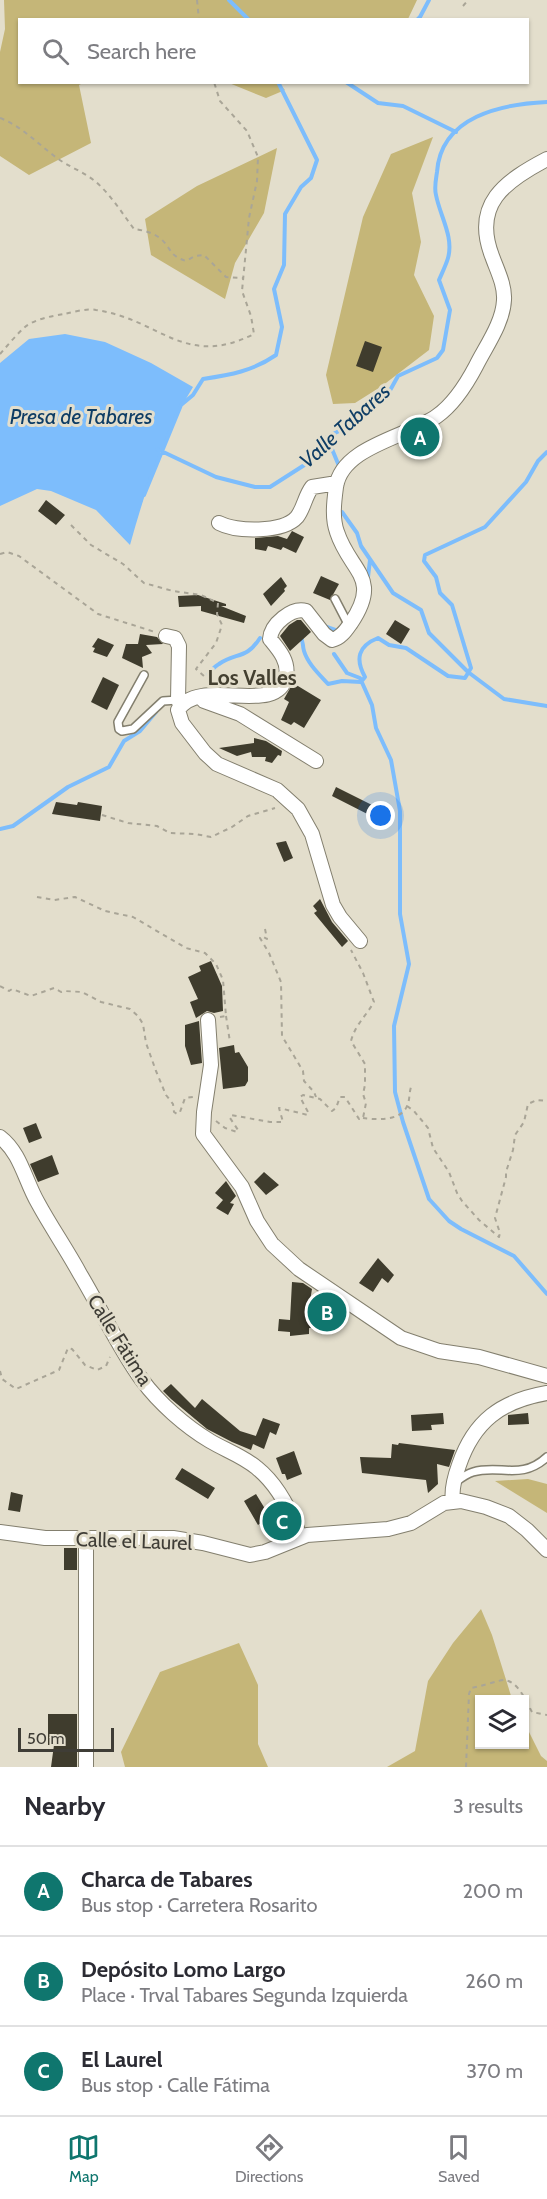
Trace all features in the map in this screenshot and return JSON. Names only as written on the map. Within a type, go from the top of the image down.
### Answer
[{"type":"street","points":[[179,703],[201,697],[227,694],[266,696],[277,691],[284,683],[286,664],[270,639],[270,634],[282,619],[293,612],[306,611],[324,634],[332,640],[339,637],[350,626],[359,611],[365,591],[364,581],[336,527],[334,508],[337,483],[343,471],[354,459],[369,449],[435,418],[447,408],[468,381],[498,321],[504,301],[502,284],[485,237],[488,210],[492,201],[504,187],[547,159]]},
{"type":"street","points":[[219,523],[238,530],[285,525],[296,517],[312,487],[337,483]]},
{"type":"street","points":[[166,636],[175,638],[179,646],[178,712],[180,719],[211,759],[223,768],[277,790],[298,809],[312,834],[333,905],[355,945]]},
{"type":"street","points":[[201,697],[204,701],[240,714],[316,761]]},
{"type":"street","points":[[208,1020],[211,1065],[203,1128],[206,1139],[242,1187],[266,1236],[299,1269],[390,1332],[415,1344],[479,1357],[547,1376]]},
{"type":"street","name":"Calle Fátima","points":[[0,1137],[13,1149],[35,1199],[143,1381],[167,1407],[209,1440],[243,1457],[258,1469],[284,1501],[300,1537]]},
{"type":"street","points":[[547,1394],[509,1405],[485,1419],[465,1448],[453,1483],[453,1501],[486,1507],[508,1516],[527,1530],[547,1550]]},
{"type":"street","name":"Calle el Laurel","points":[[0,1532],[45,1539],[173,1538],[250,1555],[271,1550],[300,1537],[388,1529],[411,1523],[437,1507],[453,1501]]},
{"type":"street","points":[[86,1539],[86,1767]]},
{"type":"lane","points":[[335,599],[350,626]]},
{"type":"lane","points":[[144,675],[118,722],[119,729],[122,731],[133,729],[163,701],[179,703]]},
{"type":"lane","points":[[453,1483],[475,1472],[530,1468],[537,1466],[547,1457]]},
{"type":"path","points":[[197,0],[199,18]]},
{"type":"path","points":[[463,6],[468,0]]},
{"type":"path","points":[[0,354],[26,326],[51,316],[94,309],[120,315],[188,344],[209,348],[237,342],[254,334],[251,316],[242,291],[249,218],[257,181],[258,157],[247,131],[220,101],[215,84]]},
{"type":"path","points":[[0,118],[32,137],[56,158],[96,182],[134,229],[145,231],[161,240],[174,257],[186,261],[195,256],[204,255],[226,277],[244,278]]},
{"type":"path","points":[[71,525],[91,545],[123,564],[144,583],[173,591],[201,595],[218,603],[217,614],[222,625],[216,643],[196,669],[206,678]]},
{"type":"path","points":[[0,554],[7,552],[19,556],[98,614],[166,636]]},
{"type":"path","points":[[102,815],[128,823],[152,825],[170,833],[211,837],[223,833],[248,816],[275,808]]},
{"type":"path","points":[[37,897],[54,900],[75,897],[105,911],[133,917],[186,948],[205,953],[216,964],[223,980],[230,1042]]},
{"type":"path","points":[[265,929],[267,939],[262,936],[260,938],[269,953],[282,986],[280,1005],[282,1036],[303,1071],[304,1081],[314,1092],[316,1098]]},
{"type":"path","points":[[355,945],[374,1002],[360,1020],[351,1041],[365,1064],[363,1094],[366,1103],[363,1118]]},
{"type":"path","points":[[0,986],[9,991],[12,989],[31,996],[54,988],[61,992],[82,992],[101,1002],[130,1009],[143,1024],[147,1047],[166,1095],[173,1104],[174,1112],[177,1114],[180,1112],[185,1098],[195,1097],[200,1110],[225,1128],[237,1132],[238,1130],[230,1119],[231,1115],[270,1122],[283,1122],[279,1108],[308,1115],[300,1097],[303,1095],[316,1098],[332,1111],[336,1108],[340,1097],[345,1097],[359,1119],[398,1116],[407,1106],[411,1087]]},
{"type":"path","points":[[208,1020],[226,1016]]},
{"type":"path","points":[[407,1106],[428,1128],[433,1148],[449,1172],[462,1201],[499,1237],[500,1233],[495,1218],[515,1135],[524,1122],[528,1104],[537,1100],[547,1101]]},
{"type":"path","points":[[0,1371],[2,1379],[16,1389],[58,1370],[68,1348],[72,1349],[86,1365],[97,1370],[106,1366],[113,1351],[120,1345]]},
{"type":"path","points":[[466,1767],[471,1688],[486,1686],[502,1680],[510,1682],[519,1689],[532,1712],[547,1715]]},
{"type":"shaded area","points":[[4,0],[417,0],[408,18],[18,18],[18,84],[81,84],[79,85],[91,143],[29,175],[0,156],[0,52],[5,29]]},
{"type":"shaded area","points":[[231,84],[279,84],[285,90],[266,98]]},
{"type":"shaded area","points":[[433,137],[412,193],[421,242],[414,275],[434,316],[429,350],[382,386],[355,403],[333,404],[326,375],[363,217],[391,154]]},
{"type":"shaded area","points":[[277,148],[264,213],[235,263],[225,299],[151,255],[145,219],[197,186]]},
{"type":"shaded area","points":[[528,1479],[547,1484],[547,1513],[495,1481]]},
{"type":"shaded area","points":[[481,1609],[492,1635],[511,1695],[475,1695],[475,1749],[529,1749],[529,1732],[541,1756],[547,1761],[547,1767],[387,1767],[415,1751],[428,1681],[453,1643]]},
{"type":"shaded area","points":[[239,1643],[258,1685],[258,1744],[268,1767],[125,1767],[121,1752],[160,1672]]},
{"type":"water","name":"Presa de Tabares","points":[[65,334],[105,342],[151,363],[193,387],[182,405],[156,464],[130,545],[96,510],[51,491],[37,489],[0,506],[0,363],[29,339]]},
{"type":"building","points":[[365,341],[382,347],[373,372],[356,366]]},
{"type":"building","points":[[46,500],[65,515],[56,525],[38,511]]},
{"type":"building","points":[[292,531],[304,537],[296,553],[283,547],[281,550],[268,546],[266,551],[255,549],[255,538],[278,536],[287,539]]},
{"type":"building","points":[[321,576],[339,584],[330,600],[313,593]]},
{"type":"building","points":[[281,577],[287,586],[271,606],[263,594]]},
{"type":"building","points":[[198,595],[226,604],[226,606],[221,606],[246,616],[244,623],[201,611],[201,606],[179,607],[178,596]]},
{"type":"building","points":[[301,620],[311,632],[290,651],[280,636],[289,625]]},
{"type":"building","points":[[395,620],[410,629],[401,644],[386,634]]},
{"type":"building","points":[[140,634],[157,637],[163,644],[146,645],[152,653],[142,657],[143,668],[122,658],[126,644],[138,644]]},
{"type":"building","points":[[98,638],[114,645],[107,657],[93,652],[95,648],[92,647]]},
{"type":"building","points":[[103,677],[119,685],[107,710],[91,702]]},
{"type":"building","points":[[293,683],[321,700],[304,728],[294,722],[291,725],[281,720],[289,702],[284,699]]},
{"type":"building","points":[[254,738],[266,741],[282,751],[281,756],[278,755],[272,763],[265,761],[266,757],[252,757],[251,752],[237,756],[219,748],[254,743]]},
{"type":"building","points":[[336,787],[394,816],[389,825],[332,796]]},
{"type":"building","points":[[56,802],[77,805],[78,802],[102,806],[100,821],[52,814]]},
{"type":"building","points":[[286,841],[293,858],[284,862],[276,843]]},
{"type":"building","points":[[320,899],[332,922],[348,941],[342,947],[314,913],[317,911],[313,906]]},
{"type":"building","points":[[211,961],[222,986],[223,1011],[214,1013],[207,1011],[196,1018],[190,1002],[198,999],[188,977],[201,971],[199,966]]},
{"type":"building","points":[[199,1021],[202,1063],[191,1065],[185,1046],[185,1025]]},
{"type":"building","points":[[234,1045],[235,1053],[239,1052],[248,1067],[248,1081],[245,1086],[223,1089],[219,1048]]},
{"type":"building","points":[[36,1123],[42,1138],[29,1143],[23,1128]]},
{"type":"building","points":[[52,1155],[59,1174],[38,1182],[30,1164]]},
{"type":"building","points":[[264,1172],[279,1185],[266,1195],[254,1182]]},
{"type":"building","points":[[226,1181],[236,1196],[230,1203],[234,1204],[228,1215],[216,1208],[223,1200],[215,1193]]},
{"type":"building","points":[[378,1258],[394,1275],[388,1283],[382,1278],[373,1292],[359,1283]]},
{"type":"building","points":[[292,1282],[303,1283],[312,1289],[310,1301],[334,1304],[341,1308],[340,1319],[322,1318],[322,1328],[309,1328],[309,1334],[290,1336],[290,1332],[278,1331],[279,1319],[290,1320]]},
{"type":"building","points":[[171,1384],[195,1408],[202,1399],[240,1431],[256,1436],[263,1418],[280,1424],[276,1435],[270,1432],[264,1449],[253,1444],[251,1450],[232,1442],[207,1429],[171,1399],[163,1391]]},
{"type":"building","points":[[443,1413],[444,1424],[431,1425],[432,1430],[412,1431],[411,1415]]},
{"type":"building","points":[[528,1413],[529,1424],[508,1425],[508,1415]]},
{"type":"building","points":[[399,1443],[455,1450],[449,1467],[437,1464],[438,1484],[428,1493],[426,1480],[362,1473],[360,1457],[391,1458],[392,1444],[398,1445]]},
{"type":"building","points":[[294,1451],[302,1474],[287,1480],[276,1458]]},
{"type":"building","points":[[182,1468],[215,1488],[208,1499],[175,1479]]},
{"type":"building","points":[[11,1492],[23,1495],[20,1512],[8,1510]]},
{"type":"building","points":[[256,1494],[270,1517],[258,1525],[244,1501]]},
{"type":"building","points":[[64,1548],[77,1548],[77,1570],[64,1570]]},
{"type":"building","points":[[48,1714],[77,1714],[77,1767],[51,1767],[54,1745],[48,1745]]},
{"type":"waterway","points":[[229,0],[247,18]]},
{"type":"waterway","points":[[419,18],[429,0]]},
{"type":"waterway","points":[[144,495],[181,405],[193,395],[203,379],[250,369],[276,355],[282,327],[274,289],[284,265],[285,214],[301,187],[311,178],[317,160],[279,84]]},
{"type":"waterway","points":[[349,84],[378,103],[403,106],[456,132]]},
{"type":"waterway","name":"Valle Tabares","points":[[157,449],[216,477],[255,487],[270,487],[306,464],[327,437],[341,430],[347,422],[388,394],[398,376],[437,358],[443,350],[450,310],[439,280],[449,250],[448,234],[435,189],[441,153],[450,138],[462,126],[477,117],[511,106],[547,102]]},
{"type":"waterway","points":[[327,437],[339,466]]},
{"type":"waterway","points":[[300,636],[308,660],[328,684],[342,681],[361,682],[365,677],[360,664],[360,654],[366,645],[378,638],[389,645],[406,648],[448,676],[465,678],[471,668],[452,605],[440,593],[436,577],[424,561],[425,555],[485,527],[526,482],[538,461],[547,452]]},
{"type":"waterway","points":[[342,512],[357,533],[361,546],[393,593],[421,610],[429,633],[468,672],[504,699],[547,706]]},
{"type":"waterway","points":[[368,577],[370,560]]},
{"type":"waterway","points":[[324,626],[339,630]]},
{"type":"waterway","points":[[208,674],[225,660],[250,650],[260,638]]},
{"type":"waterway","points":[[334,654],[347,673],[360,678],[372,705],[376,728],[391,760],[400,811],[400,914],[409,964],[394,1026],[395,1092],[403,1122],[429,1199],[449,1221],[514,1256],[547,1294]]},
{"type":"waterway","points":[[0,829],[13,826],[68,787],[109,767],[124,741],[140,731],[156,712]]},
{"type":"place","name":"Charca de Tabares","points":[[420,437]]},
{"type":"place","name":"Depósito Lomo Largo","points":[[327,1312]]},
{"type":"place","name":"El Laurel","points":[[282,1521]]},
{"type":"district","name":"Los Valles","points":[[252,678]]}]
